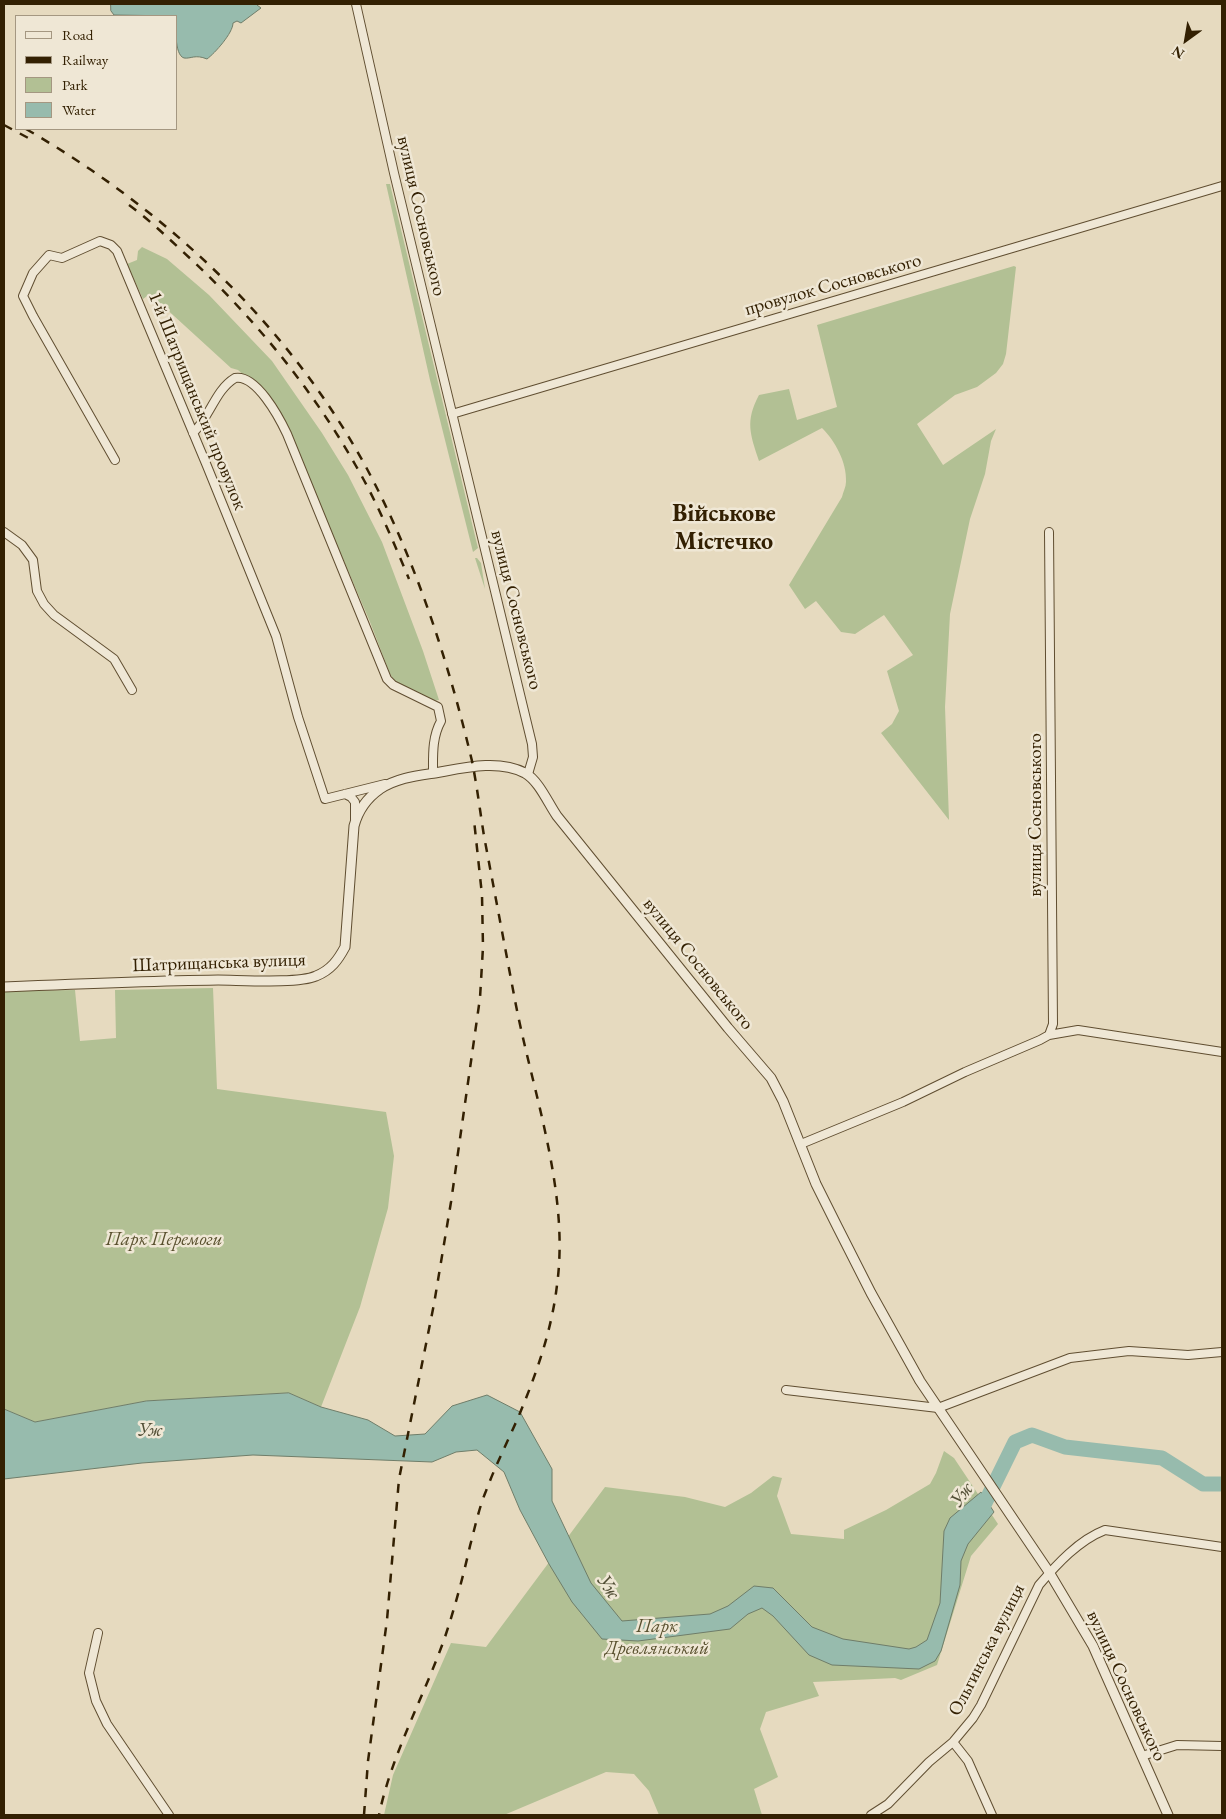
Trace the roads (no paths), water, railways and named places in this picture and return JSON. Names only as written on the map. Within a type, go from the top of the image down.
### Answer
[{"type":"street","name":"вулиця Сосновського","points":[[356,4],[394,173],[532,744],[533,757],[528,774],[557,816],[728,1028],[771,1078],[801,1144],[816,1184],[871,1293],[920,1381],[1049,1572],[1093,1646],[1168,1815]]},
{"type":"street","name":"провулок Сосновського","points":[[452,414],[1222,186]]},
{"type":"street","name":"1-й Шатрищанський провулок","points":[[116,460],[24,300],[23,293],[29,280],[49,255],[62,258],[98,241],[107,242],[115,248],[193,432],[277,639],[298,717],[325,799],[390,783]]},
{"type":"street","points":[[193,432],[201,424],[228,383],[236,377],[241,377],[253,384],[274,411],[287,434],[386,678],[393,685],[438,707],[441,721],[436,728],[434,738],[432,773]]},
{"type":"street","points":[[4,532],[22,546],[33,560],[37,591],[44,604],[54,615],[114,660],[132,690]]},
{"type":"street","name":"вулиця Сосновського","points":[[1048,1035],[1053,1024],[1054,1012],[1049,532]]},
{"type":"street","name":"Шатрищанська вулиця","points":[[4,987],[164,981],[291,980],[315,977],[330,968],[339,959],[344,947],[354,826],[358,814],[374,794],[390,783],[413,775],[466,767],[506,767],[528,774]]},
{"type":"street","points":[[345,794],[355,802],[354,826]]},
{"type":"street","points":[[801,1144],[903,1102],[964,1072],[1048,1035],[1078,1030],[1222,1052]]},
{"type":"street","points":[[786,1390],[938,1408],[1070,1358],[1129,1351],[1188,1354],[1222,1352]]},
{"type":"street","name":"Ольгинська вулиця","points":[[870,1815],[888,1804],[929,1762],[953,1742],[973,1718],[1038,1585],[1049,1572],[1093,1534],[1105,1530],[1222,1547]]},
{"type":"street","points":[[98,1632],[90,1673],[96,1702],[107,1724],[169,1815]]},
{"type":"street","name":"Ольгинська вулиця","points":[[953,1742],[968,1761],[992,1815]]},
{"type":"street","points":[[1142,1756],[1177,1745],[1222,1746]]},
{"type":"water","points":[[111,4],[257,4],[261,8],[241,23],[237,21],[233,23],[227,37],[207,59],[199,57],[184,58],[181,56],[178,48],[178,15],[114,15],[111,11]]},
{"type":"water","name":"Уж","points":[[289,1393],[321,1407],[368,1420],[395,1436],[425,1434],[452,1406],[487,1395],[520,1412],[552,1469],[552,1501],[591,1583],[622,1621],[710,1614],[728,1606],[754,1586],[773,1588],[812,1627],[843,1639],[909,1649],[916,1647],[927,1640],[940,1603],[944,1531],[950,1518],[981,1492],[994,1512],[968,1544],[961,1561],[960,1585],[941,1651],[935,1661],[919,1669],[832,1665],[809,1655],[773,1616],[762,1608],[748,1614],[730,1629],[638,1641],[602,1639],[572,1602],[549,1564],[520,1510],[504,1472],[477,1450],[456,1452],[432,1462],[253,1455],[142,1463],[4,1479],[4,1409],[35,1422],[146,1401]]},
{"type":"waterway","name":"Уж","points":[[973,1516],[984,1505],[1015,1442],[1032,1435],[1065,1447],[1162,1458],[1203,1484],[1222,1484]]},
{"type":"railway","points":[[4,125],[32,140]]},
{"type":"railway","points":[[28,130],[78,161],[175,234],[219,275],[261,319],[300,365],[335,415],[366,467],[400,537],[415,573],[441,648],[472,761],[514,995],[554,1176],[560,1249],[557,1285],[552,1318],[538,1366],[484,1497],[445,1637],[400,1747],[379,1815]]},
{"type":"railway","points":[[129,205],[168,238],[231,299],[298,378],[338,436],[364,480],[409,579]]},
{"type":"railway","points":[[364,1815],[368,1761],[387,1620],[399,1479],[434,1304],[451,1202],[480,998],[483,947],[482,895],[474,820]]},
{"type":"district","name":"Військове Містечко","points":[[724,528]]},
{"type":"park label","name":"Парк Перемоги","points":[[164,1240]]},
{"type":"park label","name":"Парк Древлянський","points":[[657,1638]]}]
